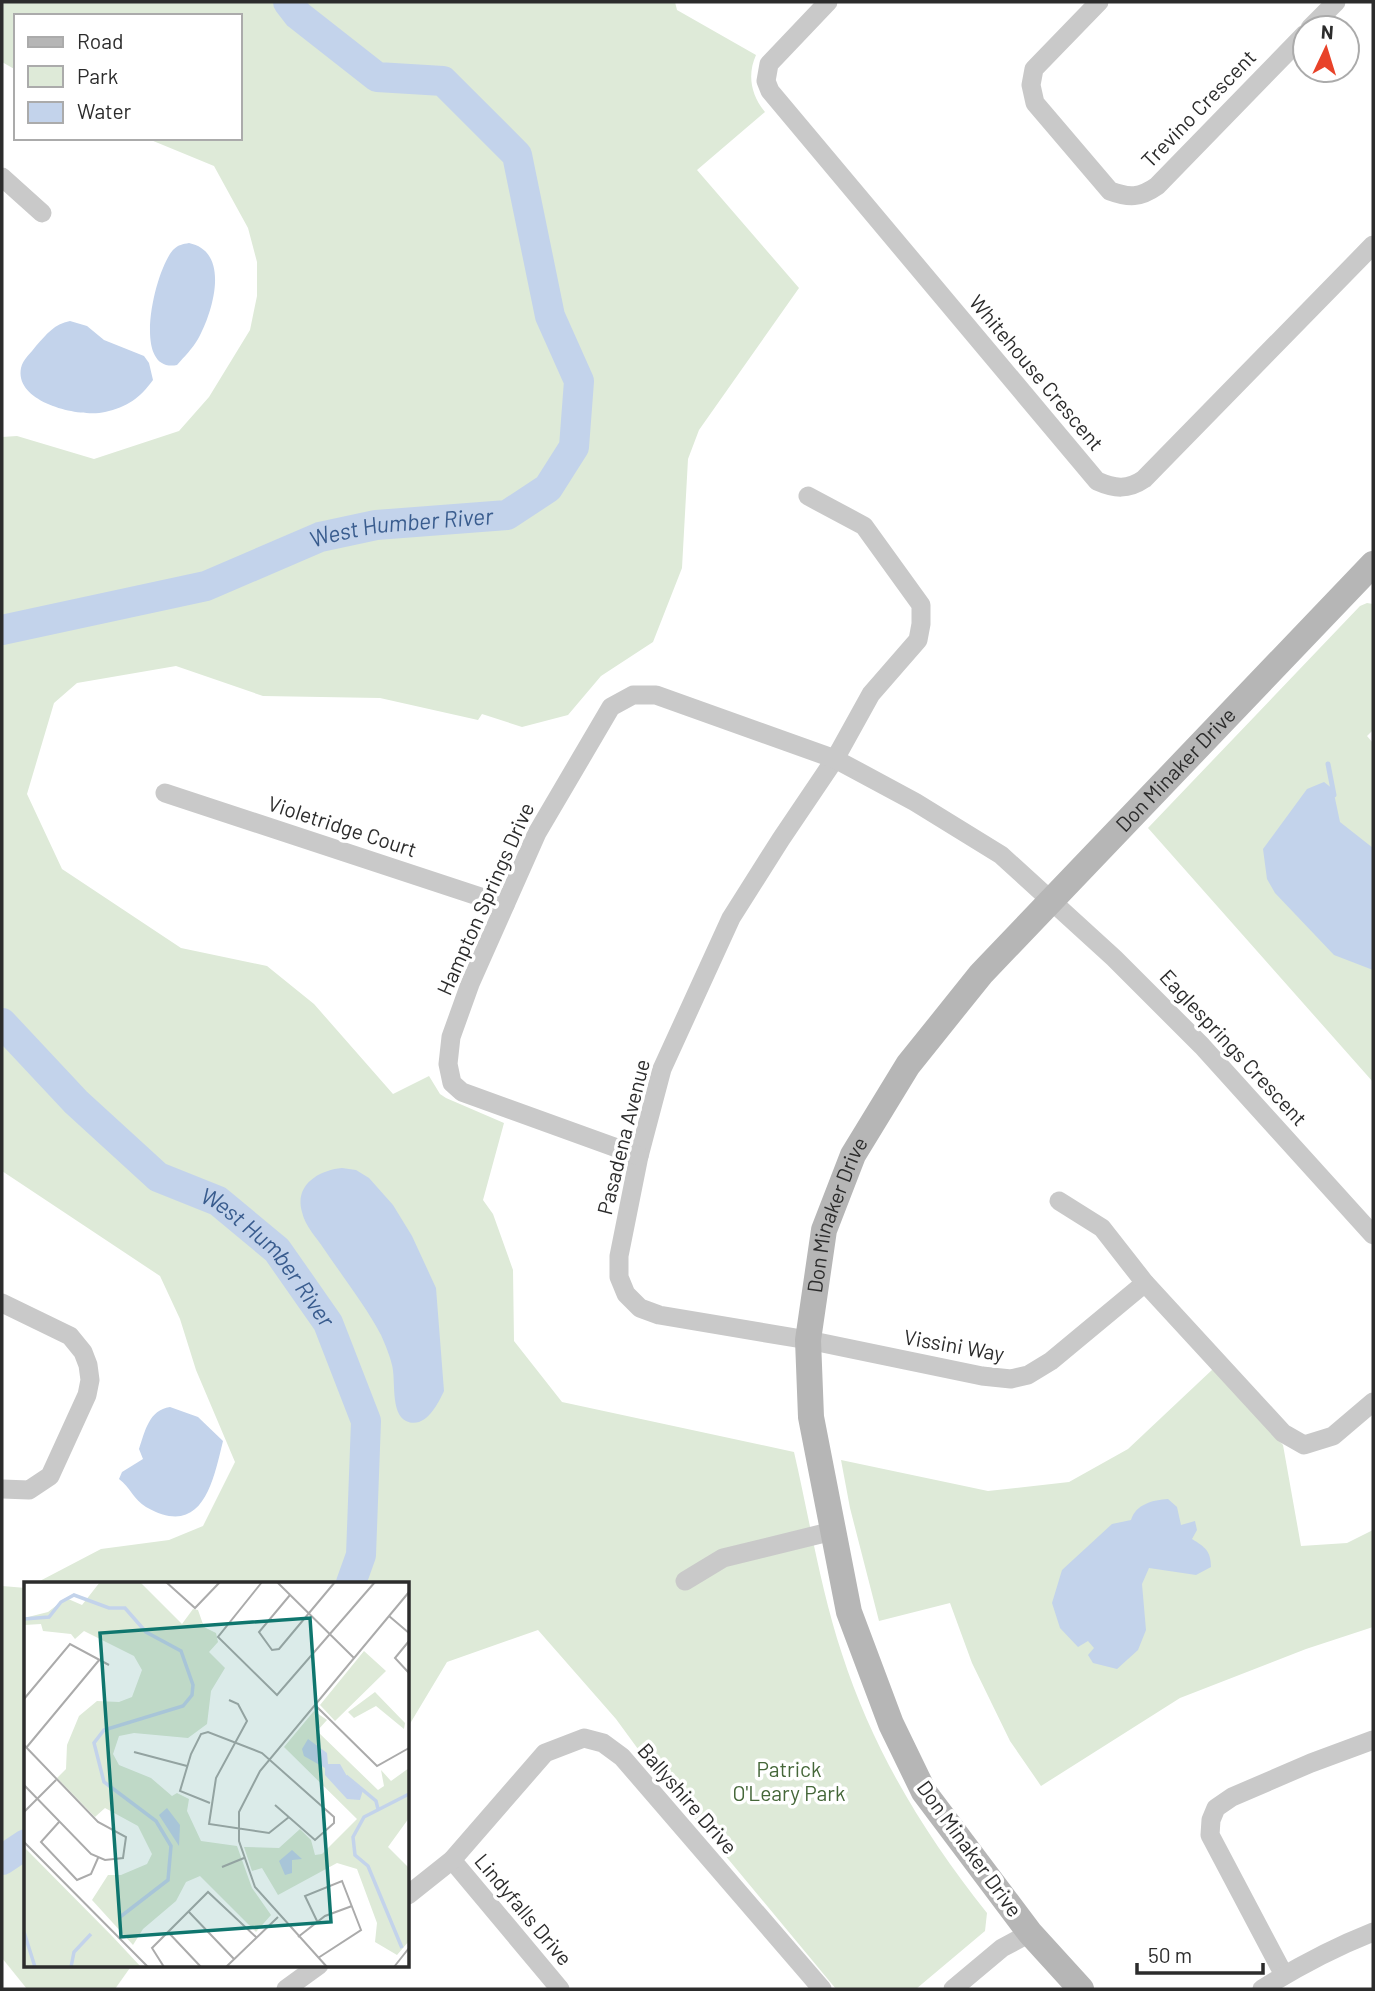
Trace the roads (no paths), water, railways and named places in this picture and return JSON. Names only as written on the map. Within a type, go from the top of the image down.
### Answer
[{"type":"street","name":"Whitehouse Crescent","points":[[828,2],[769,64],[766,81],[770,91],[1097,481],[1122,488],[1135,486],[1144,479],[1373,245]]},
{"type":"street","name":"Trevino Crescent","points":[[1099,2],[1034,69],[1031,85],[1035,103],[1110,191],[1123,196],[1135,198],[1157,186],[1291,48]]},
{"type":"street","points":[[2,177],[43,213]]},
{"type":"street","name":"Pasadena Avenue","points":[[808,496],[864,526],[921,605],[918,640],[871,694],[835,759],[731,918],[662,1069],[639,1156],[619,1256],[619,1277],[626,1294],[640,1308],[659,1315],[808,1340]]},
{"type":"street","name":"Don Minaker Drive","points":[[1081,1989],[1030,1933],[924,1792],[891,1724],[849,1612],[811,1417],[808,1340],[824,1230],[853,1155],[908,1065],[981,974],[1372,569]]},
{"type":"street","name":"Hampton Springs Drive","points":[[639,1156],[462,1092],[452,1083],[448,1064],[451,1037],[470,984],[537,833],[611,707],[633,695],[656,695],[835,759],[915,802],[1001,855],[1051,900]]},
{"type":"street","name":"Violetridge Court","points":[[165,793],[505,905]]},
{"type":"street","name":"Eaglesprings Crescent","points":[[1051,900],[1202,1046],[1373,1235]]},
{"type":"street","points":[[1059,1201],[1102,1228],[1145,1283],[1283,1433],[1304,1445],[1334,1436],[1373,1402]]},
{"type":"street","name":"Vissini Way","points":[[808,1340],[982,1376],[1011,1379],[1028,1376],[1051,1361],[1145,1283]]},
{"type":"street","points":[[2,1303],[70,1336],[83,1352],[90,1380],[87,1395],[50,1476],[29,1490],[2,1489]]},
{"type":"street","points":[[685,1581],[723,1558],[833,1531]]},
{"type":"street","name":"Ballyshire Drive","points":[[410,1893],[452,1860],[545,1753],[584,1738],[603,1743],[622,1757],[822,1989]]},
{"type":"street","points":[[1284,1975],[1210,1835],[1211,1820],[1216,1808],[1232,1797],[1373,1740]]},
{"type":"street","name":"Lindyfalls Drive","points":[[452,1860],[560,1989]]},
{"type":"street","points":[[1262,1989],[1284,1975],[1373,1932]]},
{"type":"street","points":[[953,1989],[1002,1948],[1030,1933]]},
{"type":"street","points":[[286,1989],[312,1977]]},
{"type":"water","points":[[189,243],[202,249],[211,258],[215,285],[213,300],[209,315],[191,349],[177,365],[162,363],[154,353],[150,337],[154,296],[167,259],[176,248]]},
{"type":"water","points":[[70,321],[87,326],[104,340],[144,356],[149,363],[153,380],[143,392],[120,407],[105,412],[81,413],[51,405],[28,390],[22,380],[23,362],[51,330]]},
{"type":"water","points":[[1324,782],[1333,789],[1340,822],[1373,848],[1373,970],[1334,955],[1275,893],[1267,879],[1263,849],[1307,789]]},
{"type":"water","points":[[342,1168],[356,1170],[369,1178],[393,1205],[412,1236],[436,1288],[444,1391],[430,1414],[419,1422],[413,1423],[401,1417],[396,1404],[392,1365],[381,1335],[304,1217],[300,1202],[305,1187],[317,1176]]},
{"type":"water","points":[[170,1407],[198,1417],[223,1441],[215,1474],[202,1502],[192,1511],[180,1516],[165,1515],[146,1507],[119,1479],[122,1472],[143,1459],[139,1449],[153,1417],[157,1412]]},
{"type":"water","points":[[1168,1499],[1177,1507],[1181,1525],[1195,1521],[1197,1530],[1192,1539],[1206,1550],[1211,1567],[1196,1575],[1149,1568],[1142,1584],[1146,1630],[1138,1650],[1117,1669],[1093,1663],[1088,1655],[1094,1648],[1088,1641],[1078,1647],[1060,1628],[1052,1603],[1062,1570],[1112,1524],[1131,1520],[1137,1510],[1146,1504]]},
{"type":"waterway","name":"West Humber River","points":[[2,630],[206,586],[320,537],[376,525],[507,515],[548,488],[574,447],[579,381],[550,316],[517,155],[443,81],[377,77],[298,15],[288,2]]},
{"type":"waterway","points":[[1328,764],[1334,795]]},
{"type":"waterway","name":"West Humber River","points":[[2,1023],[76,1102],[158,1177],[218,1201],[277,1250],[328,1323],[366,1421],[361,1555],[351,1582]]},
{"type":"waterway","name":"West Humber River","points":[[2,1860],[24,1845]]},
{"type":"park label","name":"Patrick O'Leary Park","points":[[789,1782]]}]
